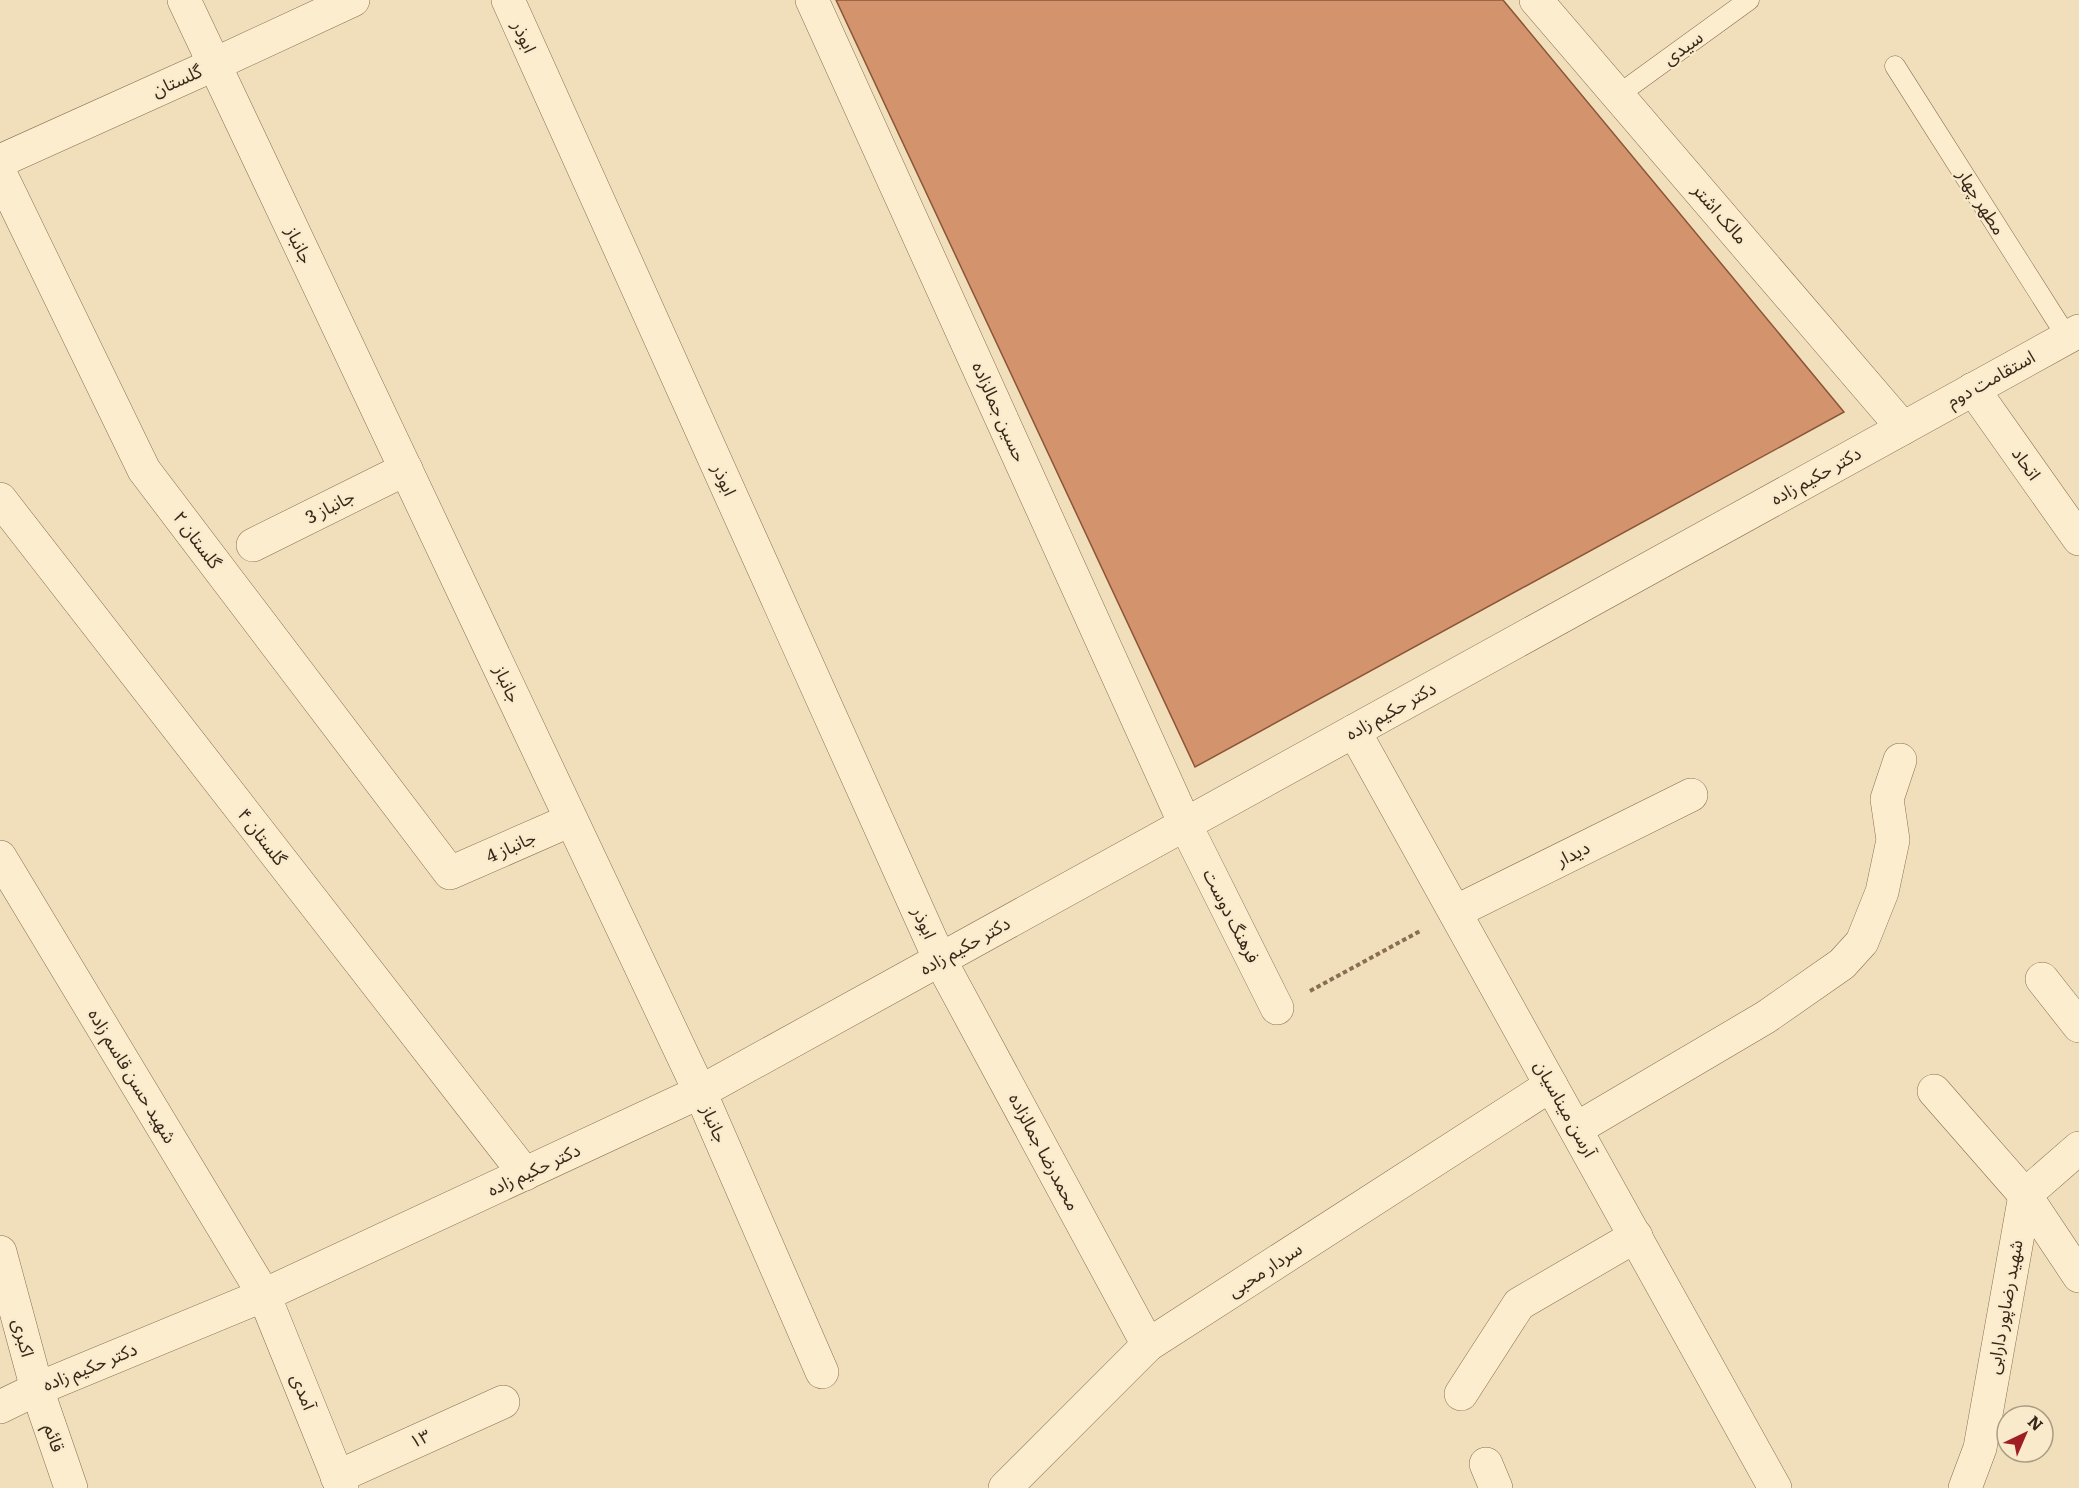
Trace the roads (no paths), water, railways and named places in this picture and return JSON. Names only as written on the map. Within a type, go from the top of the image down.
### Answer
[{"type":"street","name":"جانباز","points":[[184,0],[700,1092],[822,1372]]},
{"type":"street","name":"گلستان","points":[[0,161],[353,0]]},
{"type":"street","name":"ابوذر","points":[[508,0],[940,960]]},
{"type":"street","name":"حسین جمالزاده","points":[[812,0],[1185,824]]},
{"type":"street","name":"مالک اشتر","points":[[1536,0],[1903,428]]},
{"type":"street","name":"گلستان ۲","points":[[0,173],[144,470],[450,873]]},
{"type":"street","name":"استقامت دوم","points":[[1903,428],[2073,334]]},
{"type":"street","name":"اتحاد","points":[[1973,389],[2079,539]]},
{"type":"street","name":"دکتر حکیم زاده","points":[[0,1407],[37,1389],[264,1295],[700,1092],[1903,428]]},
{"type":"street","name":"جانباز 3","points":[[253,545],[406,469]]},
{"type":"street","name":"گلستان ۴","points":[[0,499],[525,1174]]},
{"type":"street","name":"آرسن میناسیان","points":[[1354,731],[1775,1488]]},
{"type":"street","points":[[1576,1129],[1766,1017],[1842,964],[1862,942],[1882,892],[1893,840],[1887,799],[1900,760]]},
{"type":"street","name":"دیدار","points":[[1455,912],[1691,795]]},
{"type":"street","name":"جانباز 4","points":[[450,873],[571,820]]},
{"type":"street","name":"فرهنگ دوست","points":[[1185,824],[1277,1008]]},
{"type":"street","name":"شهید حسن قاسم زاده","points":[[0,857],[264,1295]]},
{"type":"street","name":"محمدرضا جمالزاده","points":[[940,960],[1148,1345]]},
{"type":"street","points":[[2042,979],[2079,1026]]},
{"type":"street","name":"سردار محبی","points":[[1005,1488],[1148,1345],[1551,1085]]},
{"type":"street","points":[[1934,1091],[2025,1195],[2079,1276]]},
{"type":"street","points":[[2025,1195],[2079,1148]]},
{"type":"street","name":"شهید رضاپور دارابی","points":[[1965,1488],[1980,1448],[2025,1195]]},
{"type":"street","points":[[1461,1394],[1519,1304],[1636,1236]]},
{"type":"street","name":"اکبری","points":[[0,1252],[37,1389]]},
{"type":"street","name":"آمدی","points":[[264,1295],[340,1483]]},
{"type":"street","name":"قائم","points":[[37,1389],[71,1488]]},
{"type":"street","name":"۱۳","points":[[340,1483],[503,1402]]},
{"type":"lane","name":"سیدی","points":[[1618,95],[1749,0]]},
{"type":"lane","name":"مطهر چهار","points":[[1895,66],[2073,334]]}]
